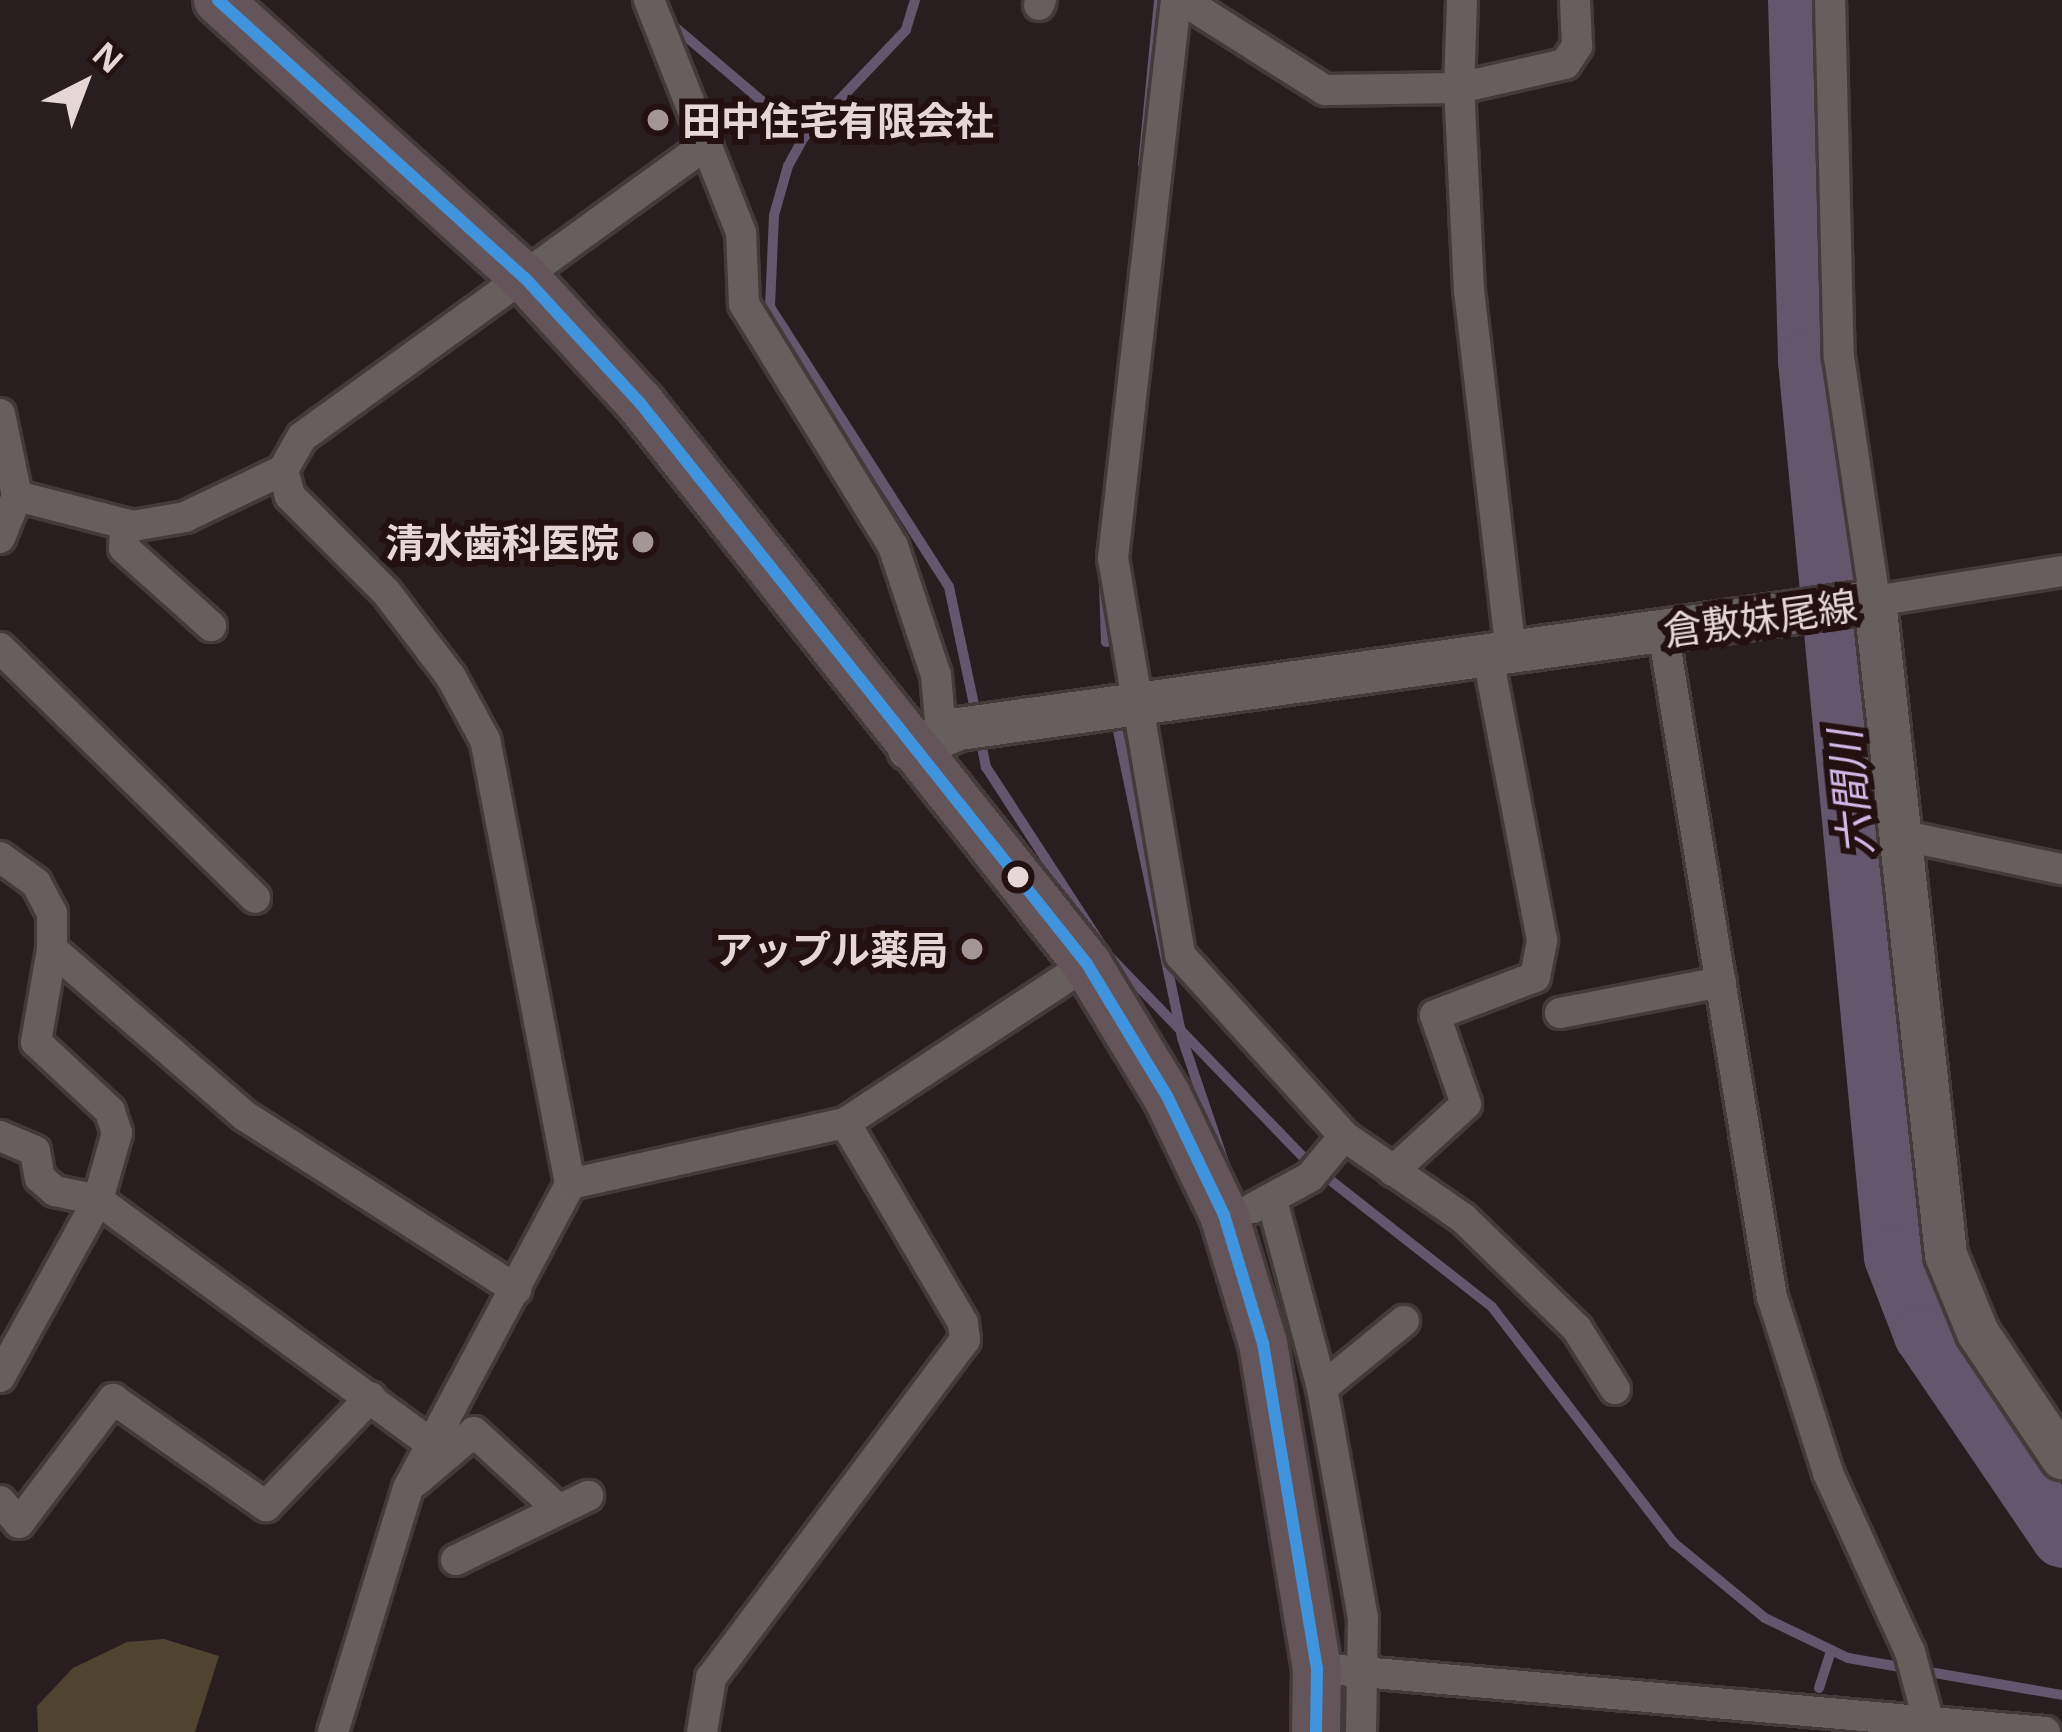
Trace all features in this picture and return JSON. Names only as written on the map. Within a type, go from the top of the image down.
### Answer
[{"type":"main road","points":[[218,0],[526,278],[952,734],[1167,1096],[1224,1215],[1263,1343],[1339,1671],[1316,1732]]},
{"type":"main road","name":"倉敷妹尾線","points":[[952,734],[1869,602],[1946,1255],[1978,1333],[2062,1458]]},
{"type":"street","points":[[649,0],[741,232],[744,304],[893,546],[952,734]]},
{"type":"street","points":[[1575,0],[1577,46],[1564,64],[1460,88],[1324,90],[1179,0],[1113,558],[1135,707],[1186,970],[1340,1141],[1463,1218],[1577,1329],[1615,1389]]},
{"type":"street","points":[[1394,1171],[1466,1104],[1435,1016],[1535,976],[1542,940],[1499,655],[1469,290],[1460,88],[1462,0]]},
{"type":"street","points":[[1830,0],[1839,357],[1869,602],[2062,571]]},
{"type":"street","points":[[17,496],[125,524],[185,517],[283,470],[302,437],[705,145]]},
{"type":"street","points":[[0,414],[17,496],[0,538]]},
{"type":"street","points":[[283,470],[290,496],[386,592],[451,677],[485,740],[570,1184],[408,1487],[334,1732]]},
{"type":"street","points":[[125,524],[124,548],[211,626]]},
{"type":"street","points":[[1663,631],[1772,1298],[1828,1473],[1913,1666],[1929,1723]]},
{"type":"street","points":[[0,649],[255,898]]},
{"type":"street","points":[[1900,835],[2062,868]]},
{"type":"street","points":[[0,857],[36,884],[52,913],[52,949],[36,1042],[110,1111],[117,1132],[98,1200],[0,1377]]},
{"type":"street","points":[[52,949],[245,1116],[516,1289]]},
{"type":"street","points":[[570,1184],[845,1124],[1087,964]]},
{"type":"street","points":[[1560,1013],[1720,982]]},
{"type":"street","points":[[702,1732],[711,1678],[824,1538],[965,1340],[963,1323],[845,1124]]},
{"type":"street","points":[[0,1136],[35,1151],[40,1178],[55,1191],[98,1200],[429,1442]]},
{"type":"street","points":[[1224,1215],[1273,1204],[1310,1177],[1340,1141]]},
{"type":"street","points":[[1273,1204],[1322,1388],[1363,1618],[1339,1671],[1361,1732]]},
{"type":"street","points":[[1322,1388],[1404,1321]]},
{"type":"street","points":[[0,1501],[19,1523],[113,1399],[266,1506],[371,1397]]},
{"type":"street","points":[[408,1487],[474,1432],[559,1510]]},
{"type":"street","points":[[456,1560],[588,1496]]},
{"type":"street","points":[[1339,1671],[2045,1732]]},
{"type":"shaded area","points":[[164,1639],[219,1656],[195,1732],[38,1732],[37,1706],[73,1668],[127,1642]]},
{"type":"waterway","points":[[915,0],[906,30],[804,137],[788,166],[774,215],[770,307],[949,587],[977,719]]},
{"type":"waterway","points":[[1143,164],[1159,0]]},
{"type":"waterway","name":"六間川","points":[[1798,0],[1808,361],[1894,1257],[1924,1335],[2062,1538]]},
{"type":"waterway","points":[[669,22],[804,137]]},
{"type":"waterway","points":[[1104,582],[1106,642]]},
{"type":"waterway","points":[[1118,731],[1182,1038],[1225,1165]]},
{"type":"waterway","points":[[980,737],[986,767],[1108,955],[1311,1165],[1492,1307],[1674,1543],[1765,1618],[1848,1658],[2062,1695]]},
{"type":"waterway","points":[[1819,1688],[1831,1650]]},
{"type":"waterway","points":[[1344,1732],[1345,1697]]},
{"type":"transit line","points":[[218,0],[525,278],[640,403],[1087,964],[1167,1096],[1224,1215],[1263,1343],[1317,1668],[1316,1732]]},
{"type":"place","name":"田中住宅有限会社","points":[[658,120]]},
{"type":"place","name":"清水歯科医院","points":[[643,542]]},
{"type":"place","name":"アップル薬局","points":[[972,949]]}]
